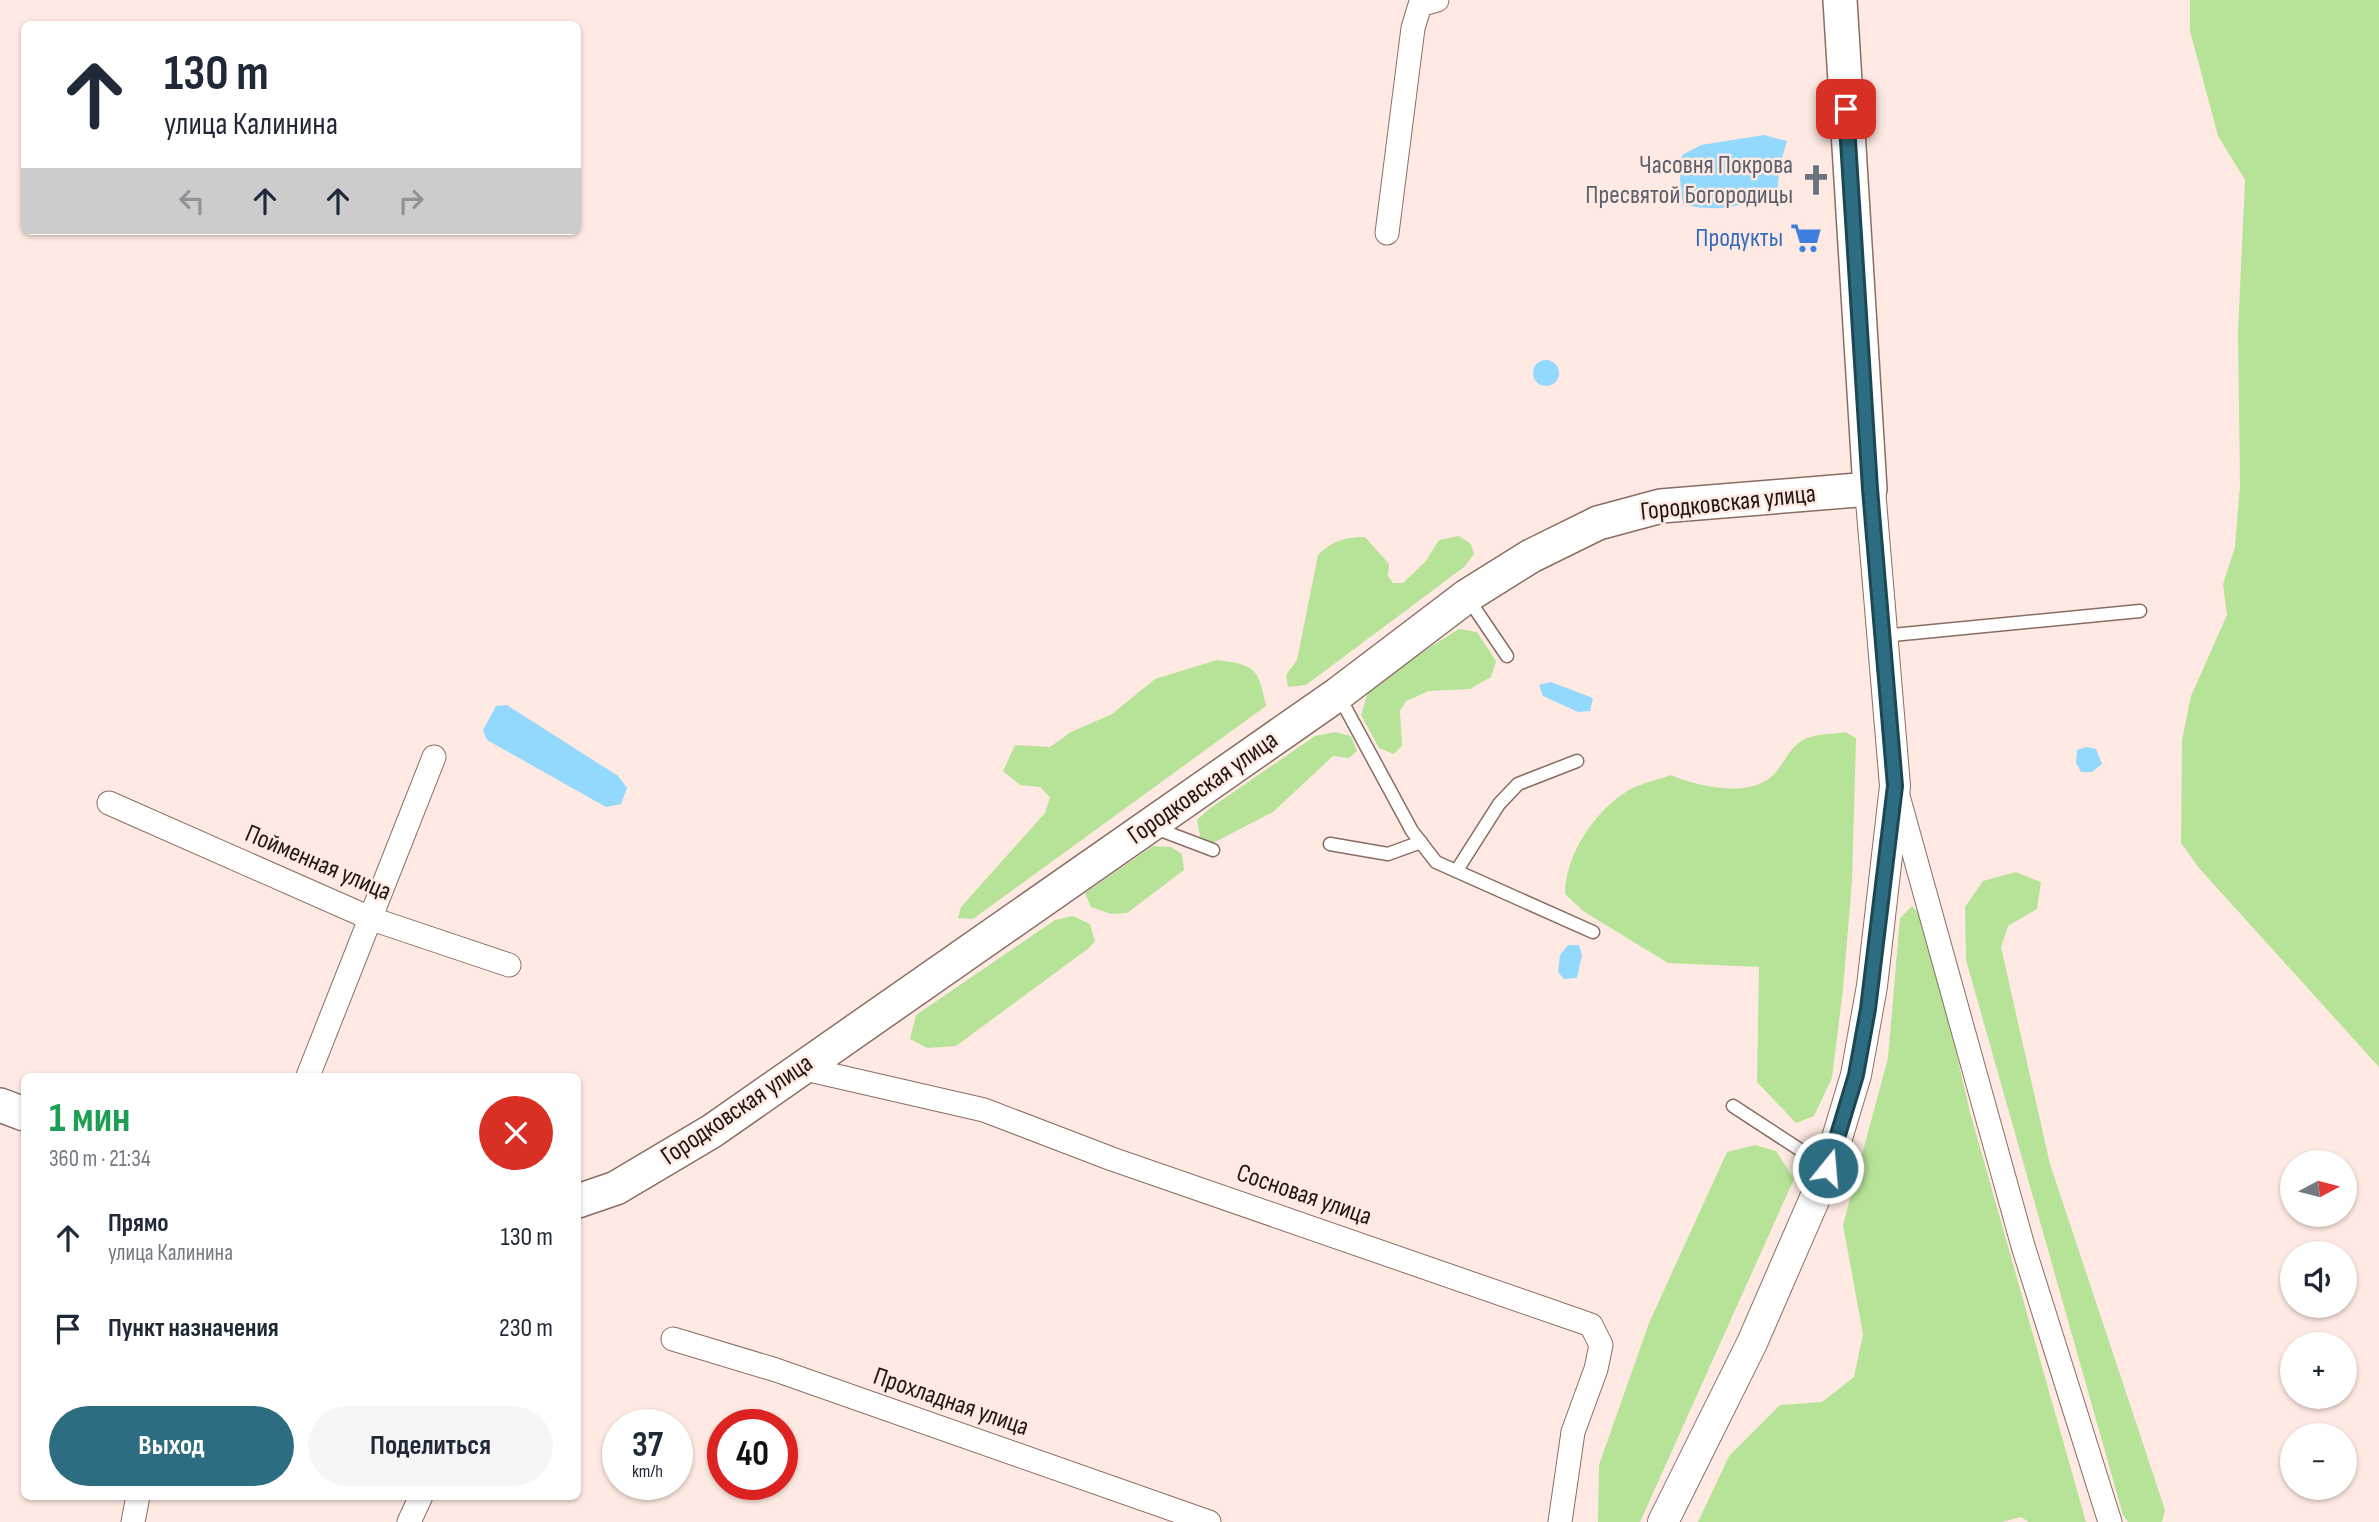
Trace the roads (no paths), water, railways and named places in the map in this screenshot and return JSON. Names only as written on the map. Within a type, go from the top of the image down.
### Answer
[{"type":"main road","points":[[1840,0],[1870,489]]},
{"type":"main road","name":"Городковская улица","points":[[581,1200],[616,1188],[700,1138],[1338,694],[1467,596],[1551,545],[1623,515],[1661,506],[1870,489]]},
{"type":"main road","points":[[0,1105],[21,1113]]},
{"type":"street","points":[[1387,233],[1413,28],[1420,5],[1437,0]]},
{"type":"street","points":[[1870,489],[1895,786],[1907,871],[2110,1522]]},
{"type":"street","points":[[309,1073],[434,757]]},
{"type":"street","points":[[1663,1522],[1752,1343],[1828,1168],[1856,1075],[1872,986],[1895,786]]},
{"type":"street","name":"Пойменная улица","points":[[109,803],[372,919],[509,965]]},
{"type":"street","name":"Сосновая улица","points":[[801,1068],[984,1110],[1112,1159],[1591,1325],[1601,1345],[1596,1369],[1573,1432],[1560,1522]]},
{"type":"street","name":"Прохладная улица","points":[[673,1339],[776,1370],[1209,1522]]},
{"type":"street","points":[[133,1522],[137,1500]]},
{"type":"street","points":[[410,1522],[419,1500]]},
{"type":"lane","points":[[1467,596],[1507,656]]},
{"type":"lane","points":[[1882,636],[2140,611]]},
{"type":"lane","points":[[1338,694],[1421,842],[1436,862],[1592,932]]},
{"type":"lane","points":[[1457,870],[1499,804],[1518,784],[1577,761]]},
{"type":"lane","points":[[1149,826],[1213,850]]},
{"type":"lane","points":[[1330,844],[1388,854],[1421,842]]},
{"type":"lane","points":[[1882,897],[1907,871]]},
{"type":"lane","points":[[1733,1105],[1828,1168]]},
{"type":"water","points":[[1764,135],[1787,141],[1780,165],[1777,194],[1742,205],[1719,208],[1683,204],[1680,179],[1682,155],[1701,145]]},
{"type":"water","points":[[1546,360],[1555,364],[1559,373],[1555,382],[1546,386],[1537,382],[1533,373],[1537,364]]},
{"type":"water","points":[[1551,682],[1593,698],[1590,711],[1578,712],[1543,696],[1539,685]]},
{"type":"water","points":[[507,705],[618,776],[627,788],[621,804],[606,807],[487,740],[483,730],[496,706]]},
{"type":"water","points":[[2086,747],[2096,749],[2102,764],[2092,772],[2081,772],[2076,763],[2077,750]]},
{"type":"water","points":[[1568,945],[1579,945],[1582,955],[1577,978],[1564,979],[1558,972],[1560,955]]},
{"type":"place","name":"Часовня Покрова Пресвятой Богородицы","points":[[1816,180]]},
{"type":"place","name":"Продукты","points":[[1806,238]]}]
